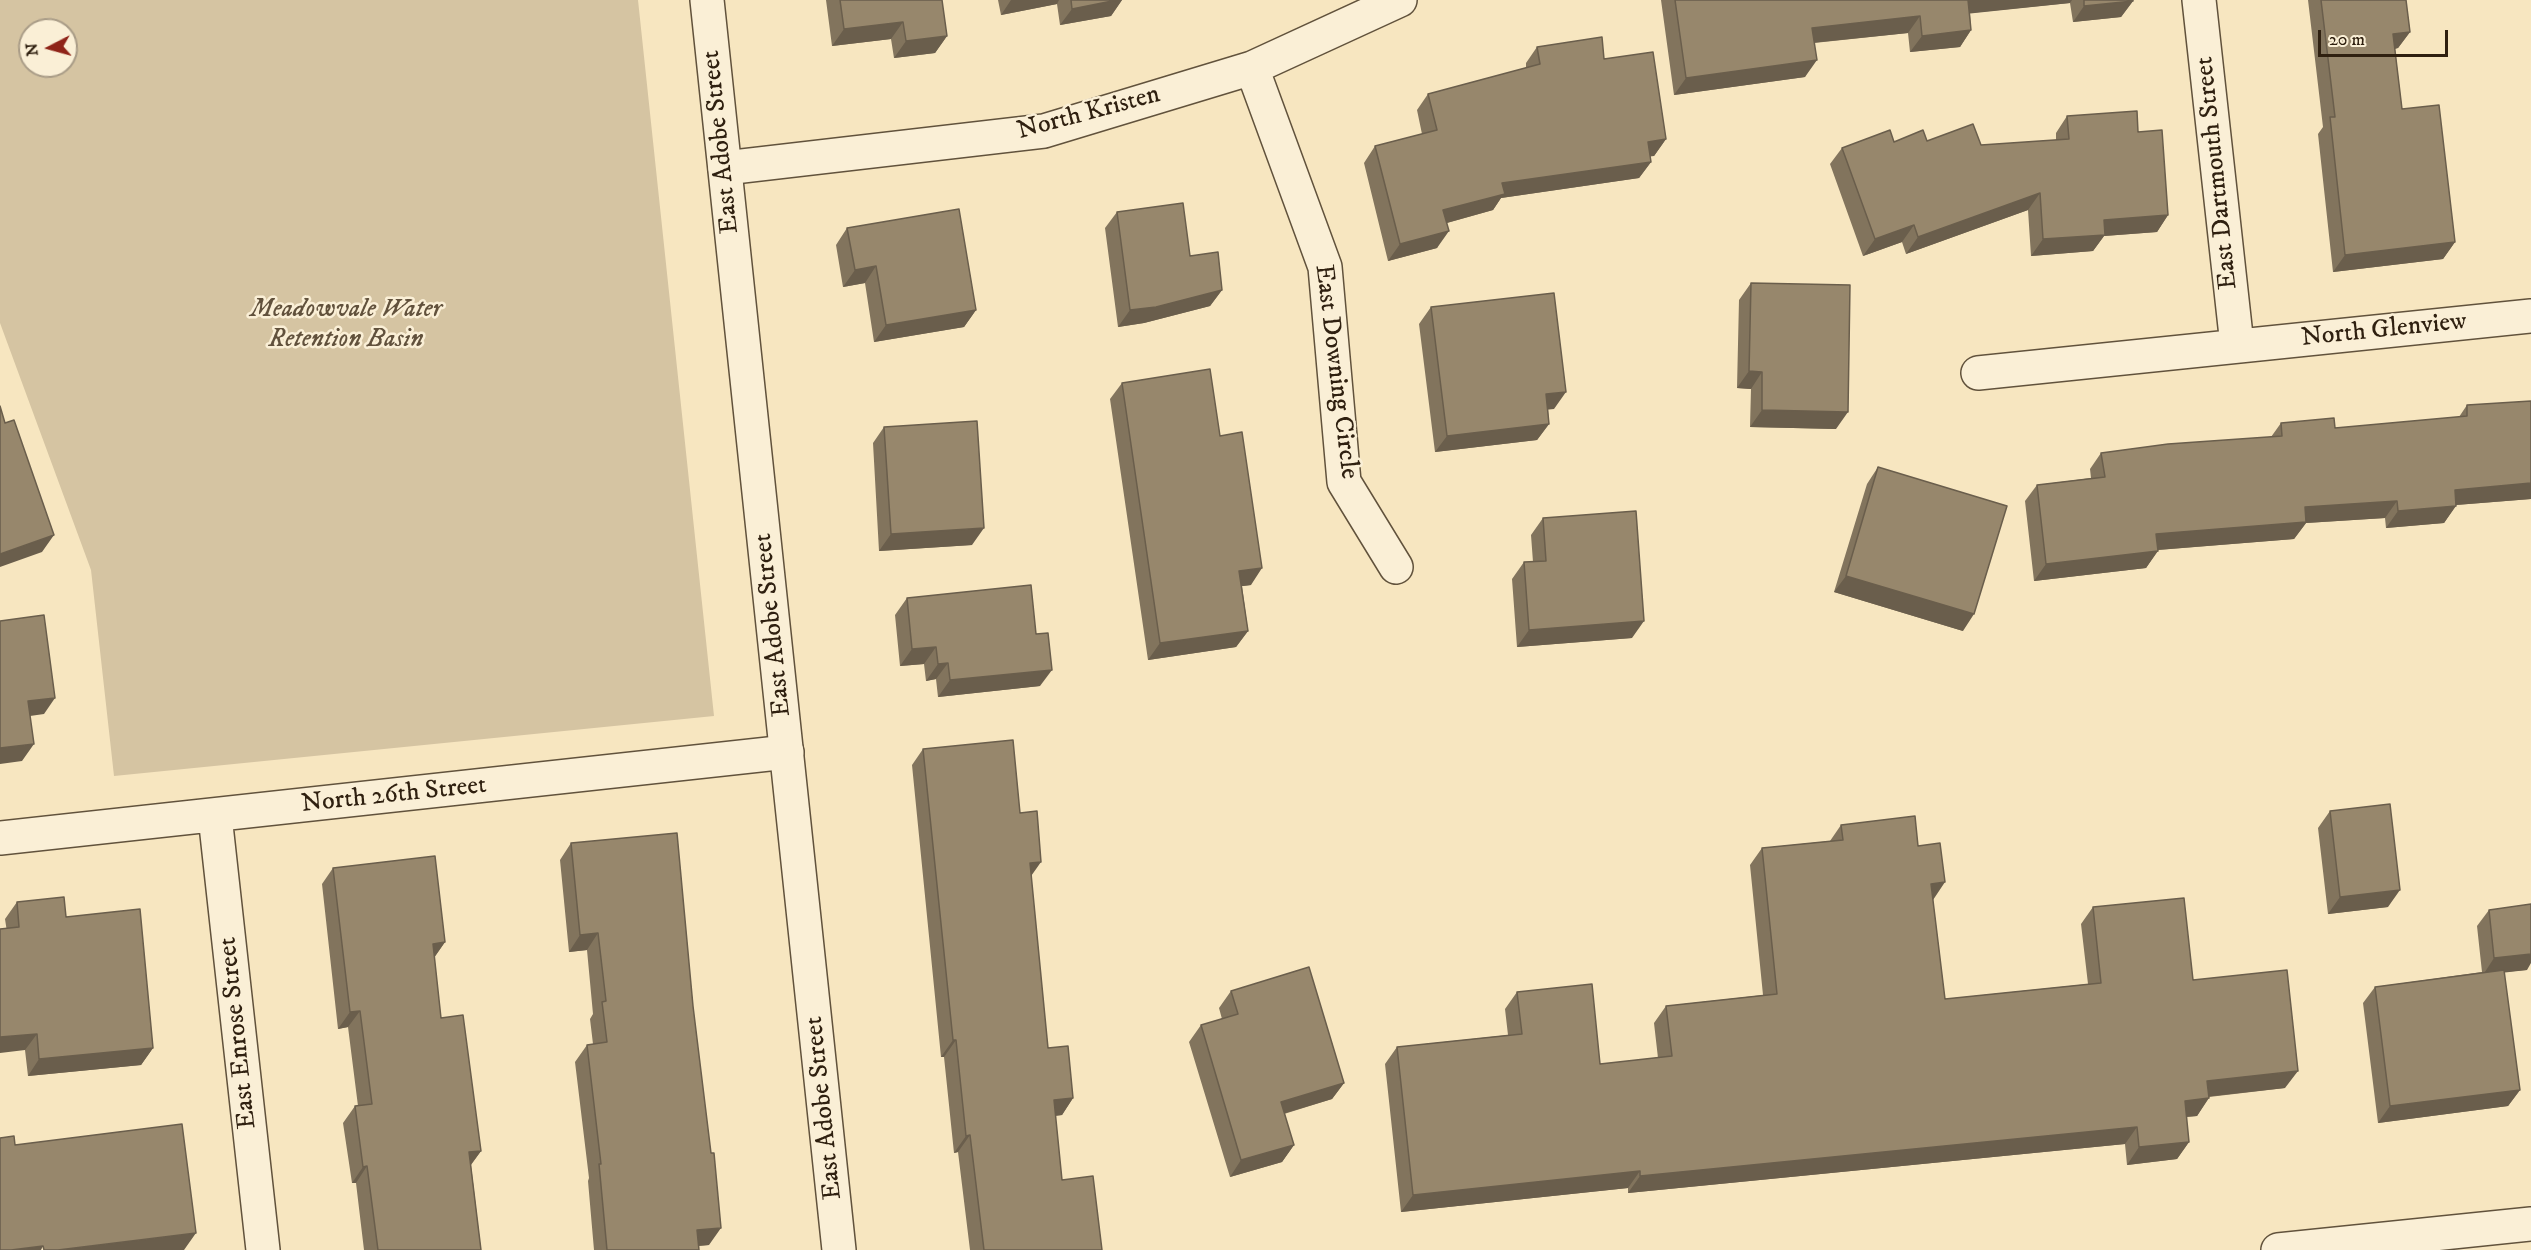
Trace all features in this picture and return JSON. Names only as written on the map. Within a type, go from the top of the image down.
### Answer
[{"type":"street","name":"East Adobe Street","points":[[707,0],[839,1250]]},
{"type":"street","name":"North Kristen","points":[[725,168],[1044,131],[1252,68],[1401,0]]},
{"type":"street","name":"East Dartmouth Street","points":[[2199,0],[2237,345]]},
{"type":"street","name":"East Downing Circle","points":[[1252,68],[1325,267],[1344,482],[1396,567]]},
{"type":"street","name":"North Glenview","points":[[1978,373],[2531,316]]},
{"type":"street","name":"North 26th Street","points":[[0,838],[787,752]]},
{"type":"street","name":"East Enrose Street","points":[[215,816],[262,1250]]},
{"type":"street","points":[[2278,1250],[2531,1224]]},
{"type":"green space","name":"Meadowvale Water Retention Basin","points":[[0,0],[638,0],[714,716],[114,776],[91,570],[0,323]]},
{"type":"building","points":[[840,0],[942,0],[947,36],[906,41],[903,22],[844,29]]},
{"type":"building","points":[[1071,0],[1117,0],[1072,9]]},
{"type":"building","points":[[1675,0],[1968,0],[1971,30],[1922,36],[1920,16],[1812,28],[1817,60],[1686,78]]},
{"type":"building","points":[[2084,0],[2133,0],[2133,1],[2084,6]]},
{"type":"building","points":[[2321,0],[2406,0],[2410,32],[2393,34],[2402,109],[2439,105],[2455,242],[2345,255],[2330,117],[2335,117]]},
{"type":"building","points":[[1602,37],[1604,59],[1653,52],[1666,139],[1648,142],[1651,162],[1502,183],[1505,194],[1443,210],[1449,231],[1400,244],[1375,146],[1437,130],[1428,94],[1540,64],[1537,47]]},
{"type":"building","points":[[2137,111],[2138,132],[2162,130],[2168,215],[2104,220],[2105,235],[2043,239],[2040,193],[1918,237],[1914,225],[1875,239],[1842,148],[1890,130],[1894,142],[1923,130],[1927,141],[1973,124],[1981,145],[2069,139],[2067,116]]},
{"type":"building","points":[[1183,203],[1190,256],[1218,252],[1222,290],[1156,307],[1130,310],[1117,212]]},
{"type":"building","points":[[959,209],[976,310],[886,325],[876,266],[855,270],[847,228]]},
{"type":"building","points":[[1751,283],[1850,285],[1848,412],[1762,410],[1762,372],[1749,371]]},
{"type":"building","points":[[1554,293],[1566,392],[1546,394],[1549,424],[1447,436],[1431,307]]},
{"type":"building","points":[[1210,369],[1220,436],[1242,432],[1262,568],[1239,571],[1248,631],[1160,643],[1122,383]]},
{"type":"building","points":[[2531,401],[2531,483],[2455,490],[2456,506],[2398,511],[2397,501],[2305,507],[2306,522],[2156,534],[2158,551],[2046,564],[2037,485],[2105,477],[2101,453],[2168,444],[2282,436],[2281,423],[2334,418],[2335,428],[2467,416],[2467,405]]},
{"type":"building","points":[[0,406],[5,423],[14,420],[54,535],[0,554]]},
{"type":"building","points":[[977,421],[984,528],[891,534],[884,427]]},
{"type":"building","points":[[1878,467],[2007,506],[1974,614],[1846,576]]},
{"type":"building","points":[[1636,511],[1644,621],[1529,630],[1524,562],[1546,561],[1543,518]]},
{"type":"building","points":[[1031,585],[1036,634],[1048,633],[1052,670],[950,680],[948,663],[938,664],[936,647],[912,649],[907,598]]},
{"type":"building","points":[[44,615],[55,698],[28,701],[34,744],[0,748],[0,621]]},
{"type":"building","points":[[1013,740],[1020,813],[1037,811],[1041,862],[1030,863],[1048,1048],[1068,1046],[1073,1098],[1054,1100],[1062,1180],[1093,1176],[1102,1250],[984,1250],[970,1135],[966,1136],[956,1040],[953,1040],[923,749]]},
{"type":"building","points":[[2390,804],[2400,890],[2340,897],[2330,811]]},
{"type":"building","points":[[1915,816],[1918,846],[1940,843],[1945,882],[1931,884],[1945,999],[2101,983],[2093,907],[2184,898],[2193,980],[2287,970],[2298,1071],[2207,1081],[2209,1098],[2185,1101],[2189,1142],[2139,1147],[2137,1127],[1640,1176],[1640,1171],[1413,1195],[1397,1047],[1522,1034],[1517,992],[1592,984],[1600,1064],[1672,1056],[1666,1006],[1777,994],[1762,848],[1843,840],[1841,825]]},
{"type":"building","points":[[677,833],[693,1006],[711,1153],[714,1153],[721,1228],[697,1230],[699,1250],[607,1250],[599,1164],[601,1164],[587,1045],[607,1042],[602,1002],[606,1001],[598,933],[580,935],[571,843]]},
{"type":"building","points":[[435,856],[445,942],[433,944],[441,1018],[463,1015],[481,1151],[469,1152],[481,1250],[378,1250],[367,1166],[363,1167],[355,1106],[372,1104],[360,1011],[350,1012],[333,868]]},
{"type":"building","points":[[64,897],[66,917],[140,909],[153,1048],[39,1059],[37,1034],[0,1037],[0,929],[19,927],[17,902]]},
{"type":"building","points":[[2531,904],[2531,954],[2494,958],[2489,910]]},
{"type":"building","points":[[1309,967],[1344,1083],[1281,1102],[1294,1145],[1241,1160],[1201,1025],[1238,1014],[1231,991]]},
{"type":"building","points":[[2504,970],[2520,1090],[2390,1106],[2375,987]]},
{"type":"building","points":[[182,1124],[196,1233],[58,1250],[44,1250],[43,1246],[0,1250],[0,1138],[14,1136],[15,1145]]}]
